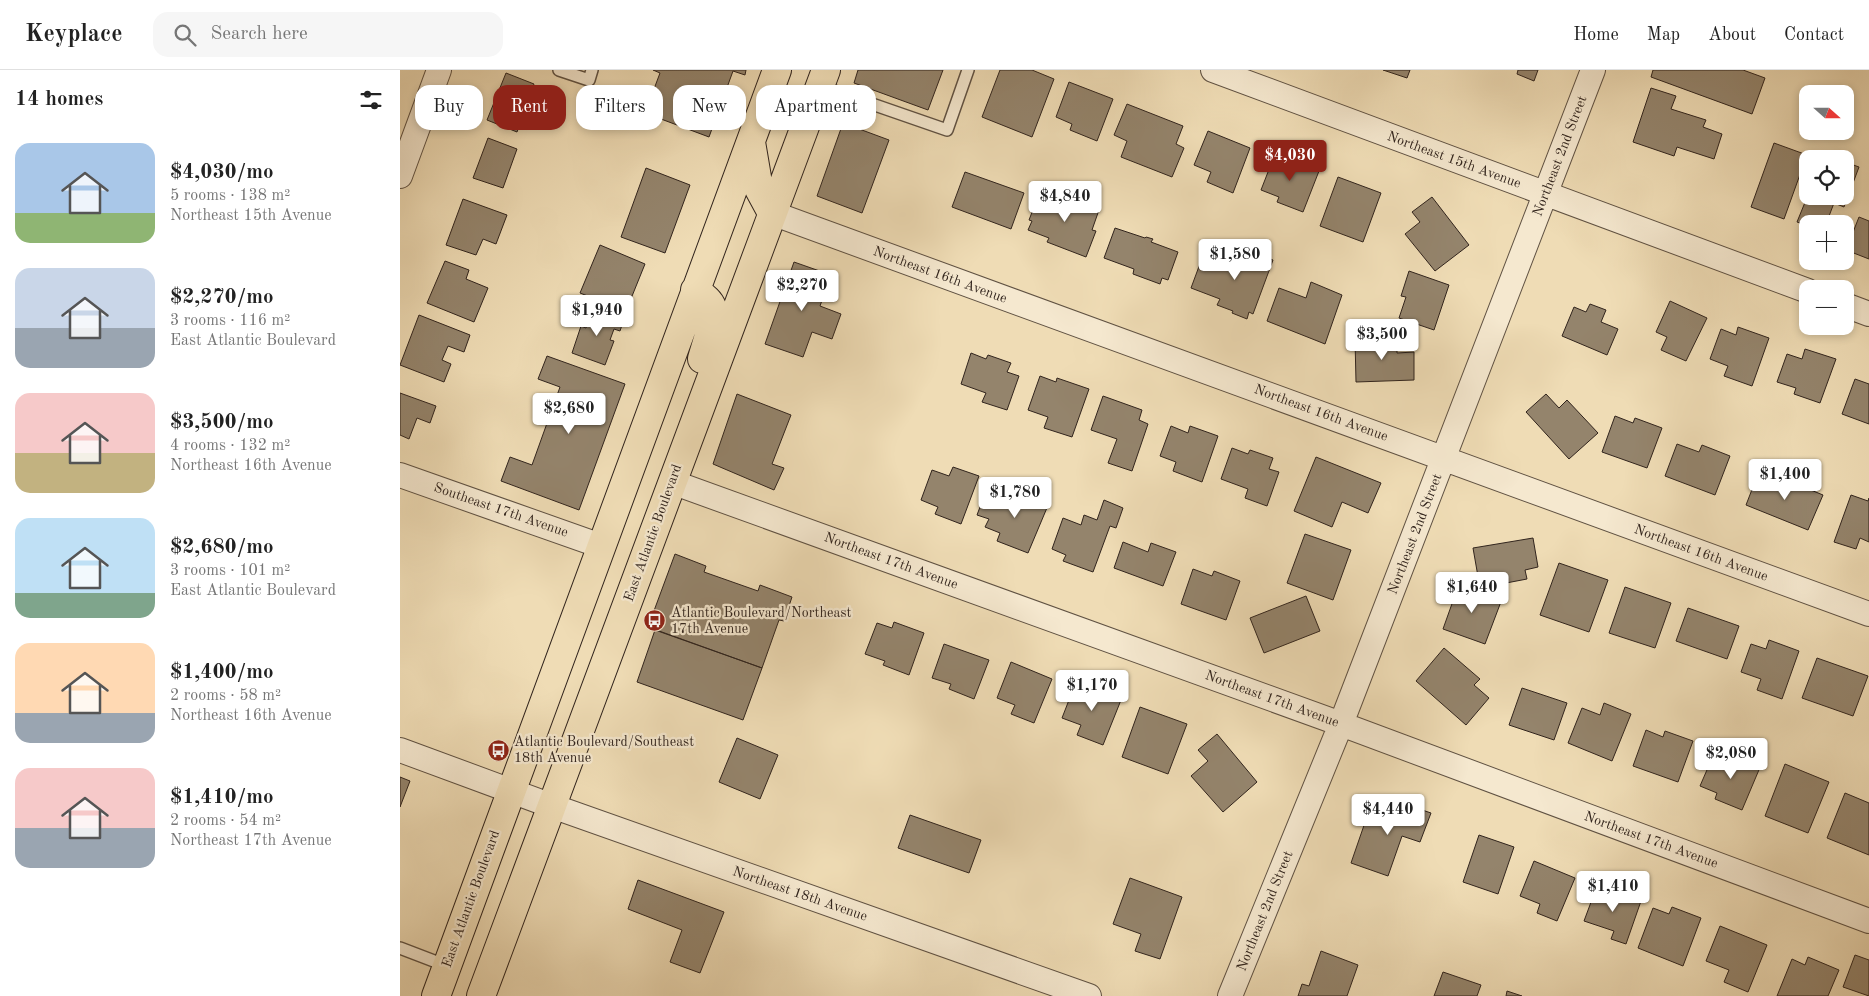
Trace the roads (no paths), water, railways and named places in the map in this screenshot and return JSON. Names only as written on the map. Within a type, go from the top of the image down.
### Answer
[{"type":"main road","name":"East Atlantic Boulevard","points":[[436,996],[777,70]]},
{"type":"main road","name":"East Atlantic Boulevard","points":[[481,996],[823,78]]},
{"type":"main road","points":[[751,140],[759,189],[772,213]]},
{"type":"main road","points":[[672,482],[712,316],[712,308],[707,299],[695,290]]},
{"type":"street","points":[[400,176],[439,70]]},
{"type":"street","name":"Northeast 15th Avenue","points":[[1213,70],[1799,288]]},
{"type":"street","name":"Northeast 2nd Street","points":[[1230,996],[1341,724],[1593,70]]},
{"type":"street","name":"Northeast 16th Avenue","points":[[772,213],[1869,614]]},
{"type":"street","points":[[1854,308],[1869,314]]},
{"type":"street","name":"Southeast 17th Avenue","points":[[400,475],[601,546]]},
{"type":"street","name":"Northeast 17th Avenue","points":[[672,482],[1341,724],[1869,921]]},
{"type":"street","name":"Northeast 18th Avenue","points":[[400,750],[552,806],[1089,996]]},
{"type":"lane","points":[[560,70],[589,80],[592,70]]},
{"type":"lane","points":[[823,78],[947,130],[968,70]]},
{"type":"lane","points":[[400,948],[447,966]]},
{"type":"place","name":"Atlantic Boulevard/Northeast 17th Avenue","points":[[655,621]]},
{"type":"place","name":"Atlantic Boulevard/Southeast 18th Avenue","points":[[498,750]]}]
